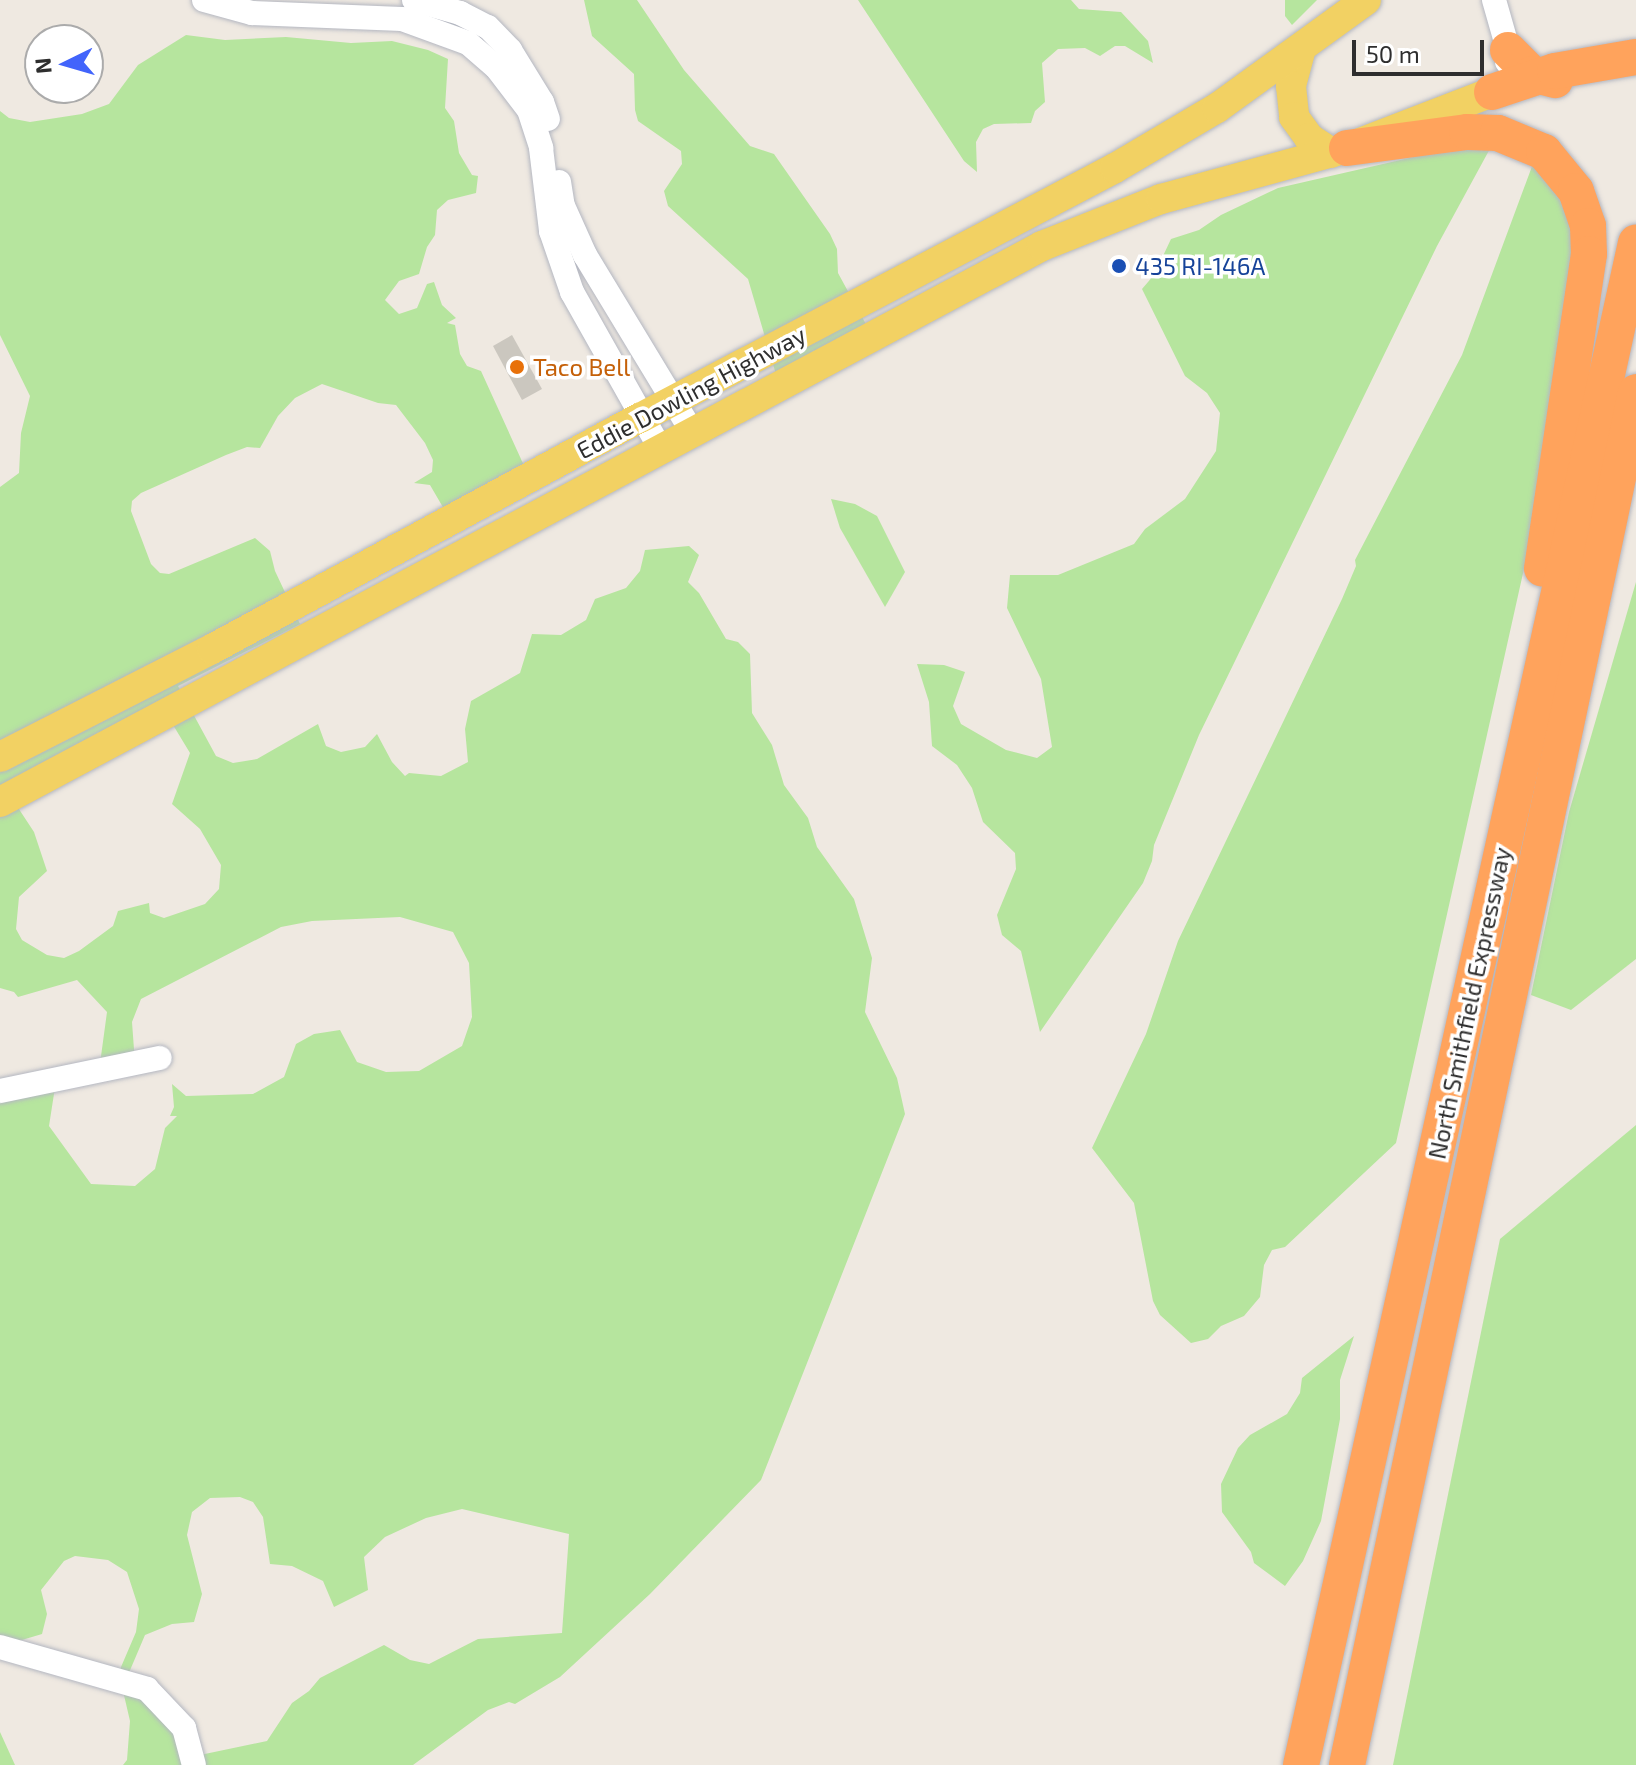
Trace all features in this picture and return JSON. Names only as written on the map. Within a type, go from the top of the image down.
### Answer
[{"type":"highway","points":[[1508,50],[1536,76],[1572,80],[1636,70]]},
{"type":"highway","points":[[1492,92],[1536,76],[1636,57]]},
{"type":"highway","points":[[1340,150],[1467,132],[1508,136],[1534,146],[1553,160],[1568,179],[1584,212],[1590,239],[1588,266],[1530,649],[1522,762]]},
{"type":"highway","name":"North Smithfield Expressway","points":[[1301,1765],[1636,242]]},
{"type":"highway","name":"North Smithfield Expressway","points":[[1347,1765],[1558,750],[1636,392]]},
{"type":"highway","points":[[1558,750],[1636,494]]},
{"type":"main road","name":"Eddie Dowling Highway","points":[[0,757],[212,649],[1160,142],[1300,52],[1366,0]]},
{"type":"main road","points":[[1300,52],[1291,86],[1294,117],[1309,138],[1340,150]]},
{"type":"main road","name":"Eddie Dowling Highway","points":[[0,802],[1074,231],[1172,196],[1340,150],[1492,92]]},
{"type":"street","points":[[204,0],[252,13],[402,19],[468,43],[496,67],[529,110],[541,148],[551,231],[572,292],[640,418],[661,450]]},
{"type":"street","points":[[414,0],[460,13],[488,27],[510,50],[542,102],[556,143],[563,206],[585,255],[692,432]]},
{"type":"street","points":[[1492,92],[1504,73],[1508,50],[1494,0]]},
{"type":"street","points":[[563,267],[585,255]]},
{"type":"street","points":[[0,1091],[160,1058]]},
{"type":"street","points":[[0,1647],[147,1689],[184,1728],[194,1765]]},
{"type":"green space","points":[[584,0],[637,0],[684,70],[750,146],[774,154],[830,234],[837,249],[838,273],[874,339],[780,388],[748,279],[668,206],[664,191],[682,164],[681,151],[638,121],[634,74],[592,36]]},
{"type":"green space","points":[[858,0],[1071,0],[1079,9],[1121,12],[1148,41],[1153,63],[1125,46],[1115,46],[1100,56],[1085,48],[1058,49],[1042,63],[1045,102],[1035,111],[1031,123],[994,124],[983,129],[976,142],[977,172],[964,161]]},
{"type":"green space","points":[[1285,0],[1317,0],[1292,25],[1285,16]]},
{"type":"green space","points":[[186,35],[225,40],[286,37],[351,43],[392,41],[428,50],[448,59],[445,108],[454,121],[459,153],[472,175],[478,176],[476,193],[448,200],[437,210],[435,235],[427,247],[419,274],[399,281],[385,300],[399,314],[417,308],[427,284],[434,282],[442,305],[456,318],[447,323],[455,325],[460,354],[467,366],[481,371],[531,481],[451,521],[430,485],[414,483],[432,472],[433,460],[425,443],[396,405],[378,403],[322,384],[295,398],[278,416],[260,448],[247,447],[141,493],[132,501],[131,511],[151,564],[160,573],[169,574],[255,538],[270,551],[275,571],[300,624],[178,686],[216,756],[233,763],[257,759],[318,724],[326,746],[341,752],[365,747],[377,734],[392,762],[405,776],[409,773],[441,776],[468,762],[465,729],[471,701],[520,673],[532,634],[561,635],[586,620],[595,599],[626,588],[640,571],[645,550],[689,546],[699,555],[688,582],[699,593],[726,639],[738,642],[750,654],[752,713],[772,745],[784,785],[808,818],[817,847],[854,899],[872,958],[865,1012],[897,1078],[905,1114],[761,1480],[650,1594],[560,1677],[515,1704],[509,1702],[488,1710],[413,1765],[123,1765],[127,1760],[130,1721],[120,1678],[121,1667],[136,1632],[139,1609],[127,1572],[108,1560],[75,1556],[64,1561],[41,1590],[47,1614],[42,1634],[5,1645],[0,1652],[0,1092],[56,1081],[49,1126],[91,1184],[135,1186],[155,1169],[165,1128],[177,1116],[170,1116],[174,1107],[172,1084],[186,1096],[253,1094],[284,1077],[296,1044],[314,1034],[340,1030],[357,1062],[386,1072],[419,1071],[462,1046],[472,1017],[469,963],[453,932],[400,917],[312,921],[281,927],[141,999],[132,1022],[135,1063],[99,1071],[107,1012],[77,980],[18,997],[14,992],[0,988],[0,487],[19,473],[21,433],[30,396],[0,335],[0,111],[9,118],[30,122],[82,114],[109,104],[138,65]],"holes":[[[167,715],[190,753],[172,804],[200,829],[221,865],[219,889],[205,904],[164,918],[150,913],[149,903],[118,911],[113,926],[79,951],[64,958],[47,955],[22,940],[16,929],[19,897],[47,871],[34,832],[11,797]],[[240,1497],[253,1502],[263,1517],[270,1564],[292,1566],[323,1581],[334,1607],[368,1590],[364,1557],[385,1537],[426,1518],[462,1509],[569,1534],[562,1633],[478,1639],[429,1664],[410,1660],[384,1645],[320,1678],[292,1703],[267,1741],[200,1755],[128,1675],[145,1635],[172,1624],[194,1622],[202,1594],[187,1535],[192,1512],[210,1498]]]},
{"type":"green space","points":[[1466,145],[1492,145],[1437,246],[1199,735],[1154,845],[1152,861],[1143,883],[1040,1032],[1021,951],[1002,935],[997,915],[1016,869],[1015,853],[983,822],[972,788],[957,765],[932,746],[929,702],[917,664],[944,665],[965,672],[953,706],[961,724],[1006,750],[1037,758],[1052,747],[1041,679],[1007,608],[1010,575],[1058,575],[1134,544],[1145,529],[1185,499],[1216,451],[1220,413],[1207,393],[1185,376],[1142,289],[1154,275],[1171,239],[1199,230],[1221,215],[1278,188]]},
{"type":"green space","points":[[1534,161],[1552,179],[1577,240],[1542,488],[1396,1143],[1285,1247],[1272,1250],[1264,1265],[1260,1297],[1244,1316],[1221,1326],[1208,1339],[1191,1343],[1160,1315],[1153,1301],[1134,1203],[1092,1148],[1146,1034],[1178,941],[1342,599],[1356,566],[1355,560],[1462,355]]},
{"type":"green space","points":[[831,499],[855,504],[877,516],[905,572],[885,607],[840,528]]},
{"type":"green space","points":[[1636,582],[1636,959],[1571,1010],[1531,995],[1569,812]]},
{"type":"green space","points":[[1636,1125],[1636,1765],[1393,1765],[1500,1239]]},
{"type":"green space","points":[[1354,1336],[1340,1380],[1340,1419],[1321,1521],[1303,1561],[1285,1586],[1254,1563],[1251,1552],[1222,1512],[1221,1484],[1238,1448],[1250,1435],[1287,1414],[1300,1393],[1302,1378]]},
{"type":"green space","points":[[0,1732],[15,1765],[0,1765]]},
{"type":"building","name":"Taco Bell","points":[[512,335],[542,389],[522,400],[493,346]]},
{"type":"place","name":"435 RI-146A","points":[[1119,266]]},
{"type":"place","name":"Taco Bell","points":[[517,367]]}]
